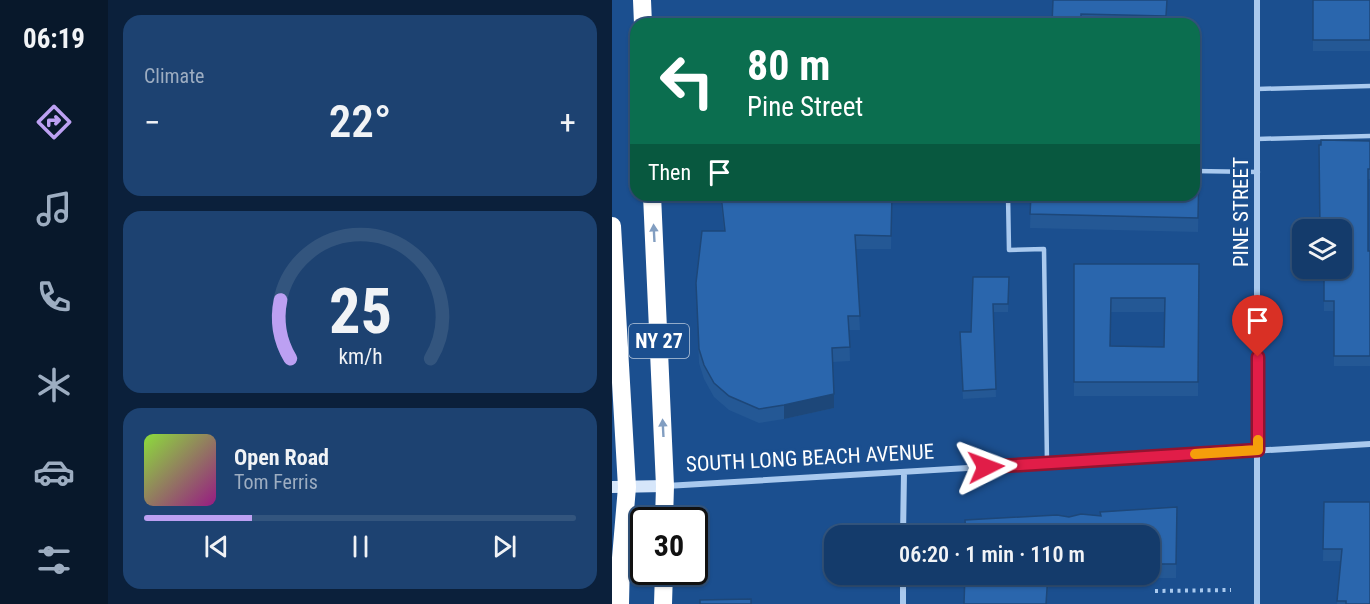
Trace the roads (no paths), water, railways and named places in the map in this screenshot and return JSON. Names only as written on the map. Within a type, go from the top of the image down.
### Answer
[{"type":"highway","points":[[642,0],[643,18]]},
{"type":"highway","name":"NY 27","points":[[652,201],[664,507]]},
{"type":"highway","name":"NY 27","points":[[612,226],[620,487],[620,604]]},
{"type":"highway","points":[[663,585],[663,604]]},
{"type":"street","name":"PINE STREET","points":[[1257,0],[1257,604]]},
{"type":"street","name":"SOUTH LONG BEACH AVENUE","points":[[620,487],[1370,444]]},
{"type":"street","points":[[903,525],[904,472]]},
{"type":"street","points":[[903,585],[903,604]]},
{"type":"lane","points":[[1257,89],[1370,86]]},
{"type":"lane","points":[[1257,139],[1370,136]]},
{"type":"lane","points":[[1200,171],[1258,172]]},
{"type":"lane","points":[[1008,201],[1009,250],[1044,249],[1047,463]]}]
